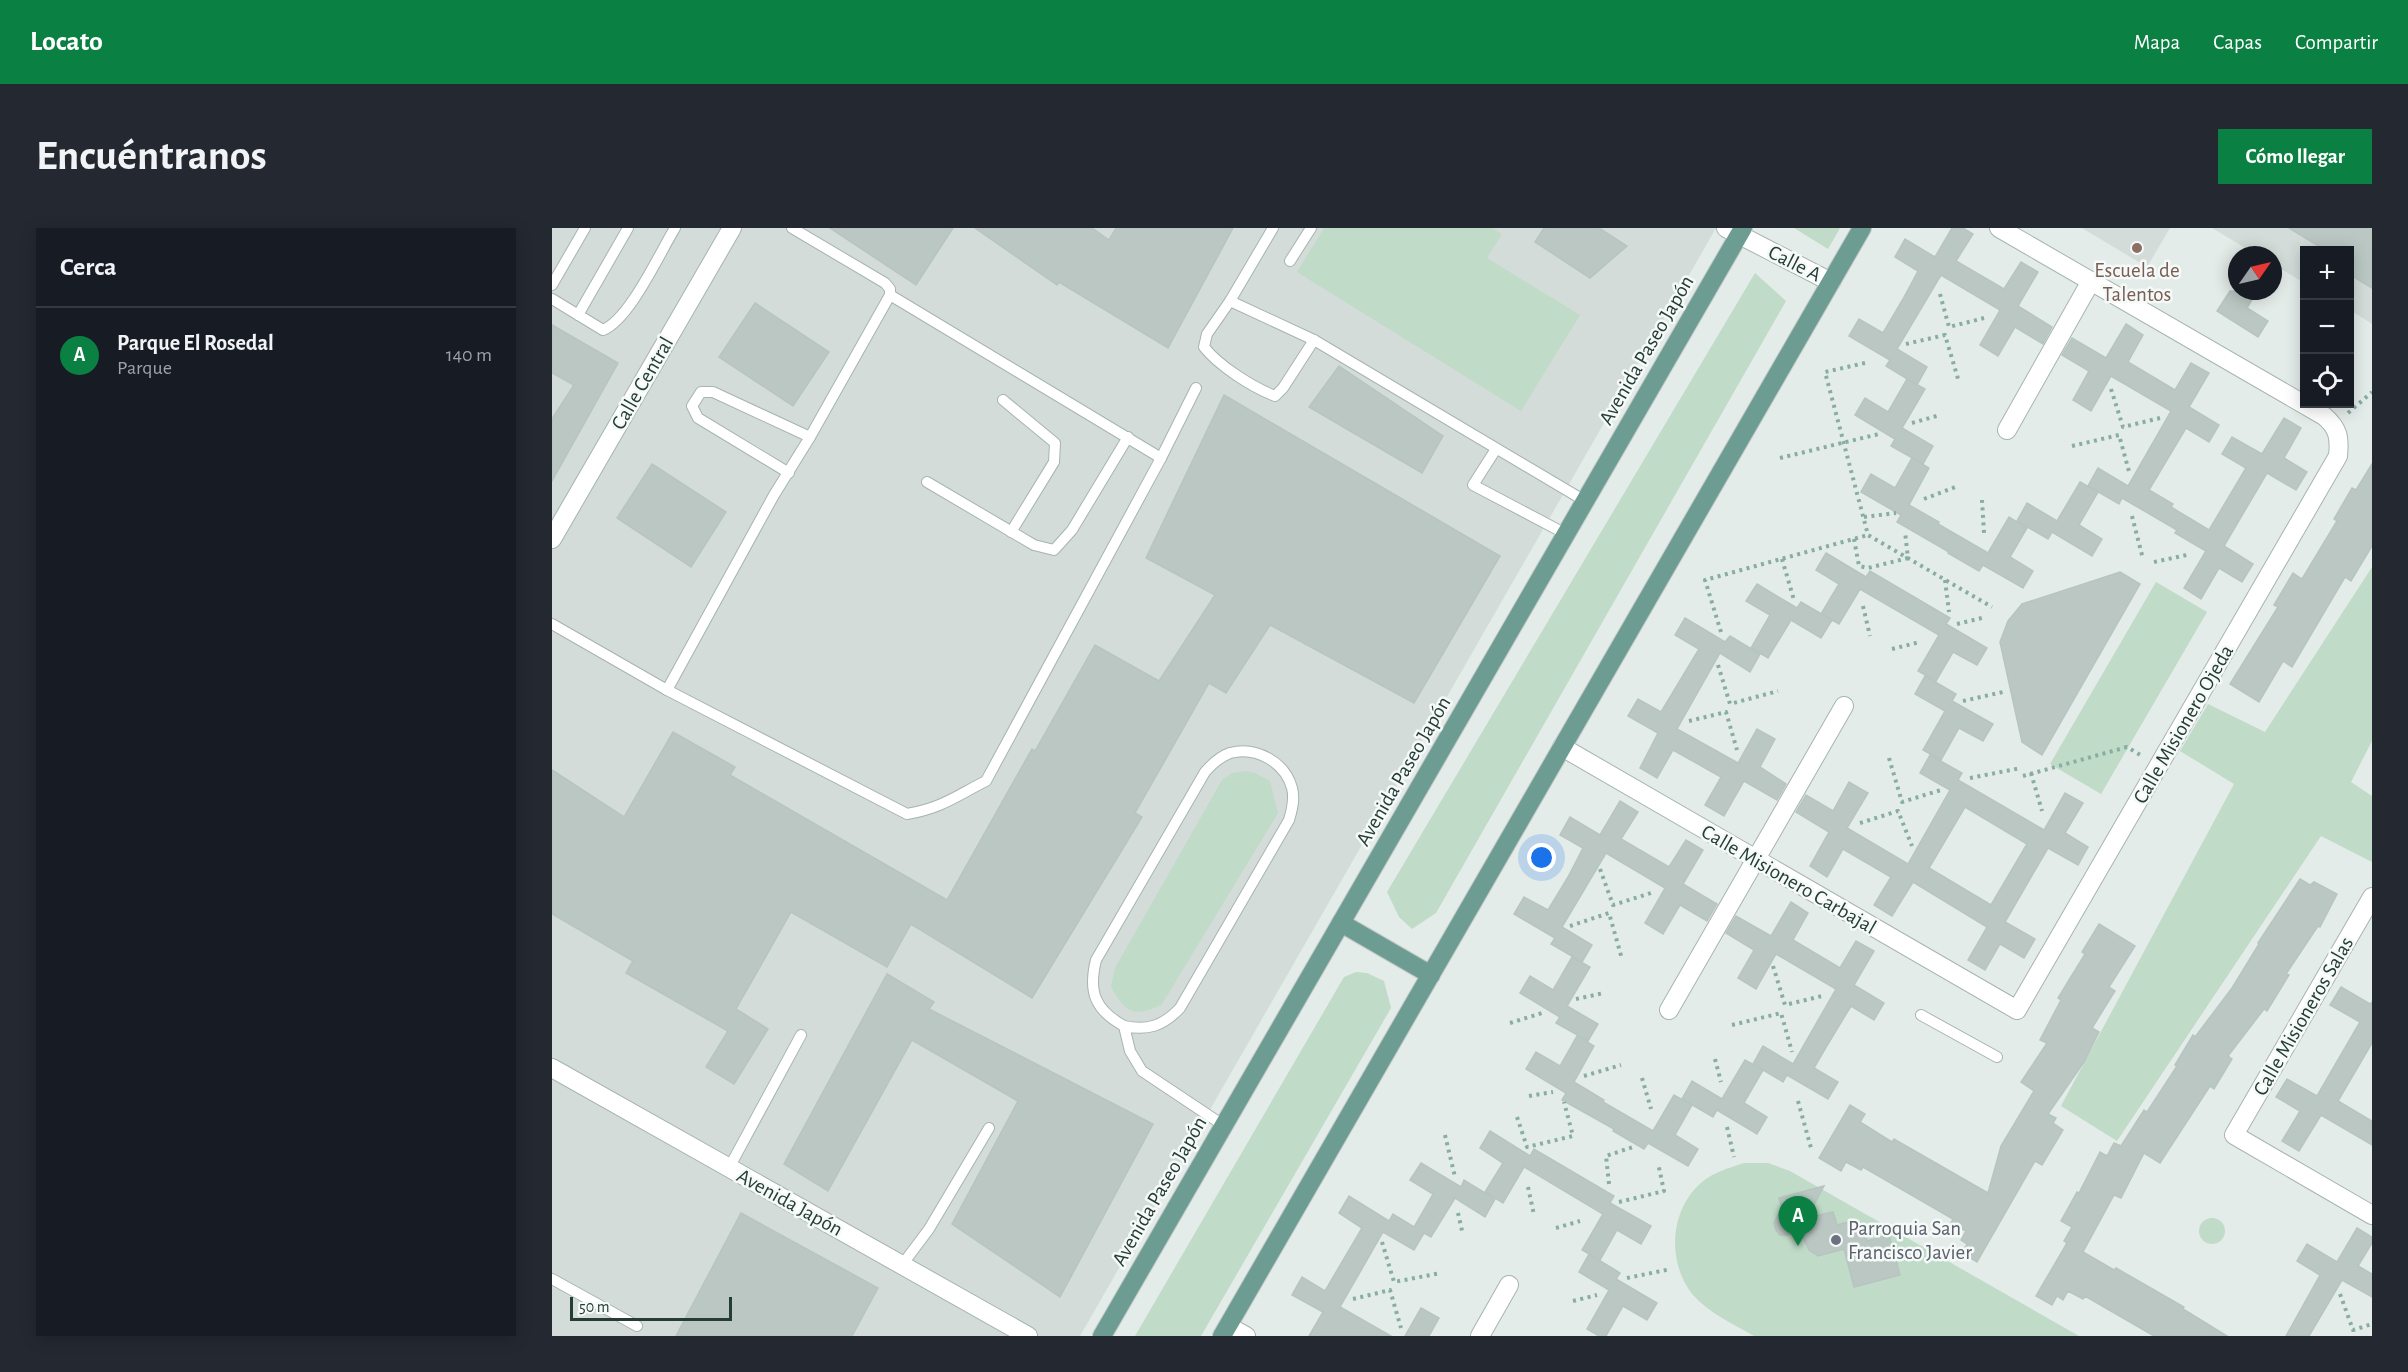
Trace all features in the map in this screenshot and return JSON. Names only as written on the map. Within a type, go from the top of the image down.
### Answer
[{"type":"main road","points":[[1225,1331],[1862,228]]},
{"type":"main road","name":"Avenida Paseo Japón","points":[[1102,1336],[1585,501],[1736,230]]},
{"type":"main road","points":[[1341,922],[1431,975]]},
{"type":"street","name":"Calle Central","points":[[552,538],[732,228]]},
{"type":"street","points":[[1999,228],[2314,410],[2336,430]]},
{"type":"street","name":"Calle A","points":[[1736,230],[1831,282]]},
{"type":"street","points":[[2007,430],[2091,281]]},
{"type":"street","name":"Calle Misionero Ojeda","points":[[2017,1010],[2338,456],[2336,430]]},
{"type":"street","points":[[1669,1010],[1844,706]]},
{"type":"street","name":"Calle Misionero Carbajal","points":[[1562,747],[2017,1010]]},
{"type":"street","name":"Calle Misioneros Salas","points":[[2372,897],[2234,1135],[2372,1215]]},
{"type":"street","name":"Avenida Japón","points":[[552,1068],[1028,1336]]},
{"type":"street","points":[[1480,1336],[1509,1286]]},
{"type":"street","points":[[1225,1331],[1246,1336]]},
{"type":"lane","points":[[552,285],[585,228]]},
{"type":"lane","points":[[579,315],[627,228]]},
{"type":"lane","points":[[552,299],[603,330],[612,327],[625,313],[675,228]]},
{"type":"lane","points":[[667,690],[774,495],[810,437],[890,295],[890,289],[885,284],[792,228]]},
{"type":"lane","points":[[1273,228],[1230,301],[1207,334],[1204,347],[1213,358],[1264,392],[1275,396],[1283,388],[1314,340]]},
{"type":"lane","points":[[1290,261],[1311,228]]},
{"type":"lane","points":[[890,295],[1161,458]]},
{"type":"lane","points":[[1230,301],[1314,340],[1585,501]]},
{"type":"lane","points":[[552,624],[667,690],[907,814],[929,810],[949,802],[986,781],[1161,458],[1196,388]]},
{"type":"lane","points":[[789,473],[698,418],[692,406],[701,392],[713,392],[810,437]]},
{"type":"lane","points":[[1003,400],[1055,443],[1054,462],[1011,532]]},
{"type":"lane","points":[[927,482],[1034,545],[1054,550],[1072,530],[1128,437]]},
{"type":"lane","points":[[1496,449],[1473,485],[1566,534]]},
{"type":"lane","points":[[1124,1026],[1139,1029],[1156,1027],[1170,1020],[1180,1008],[1289,820],[1293,805],[1292,789],[1286,774],[1275,762],[1261,754],[1245,751],[1229,754],[1215,761],[1204,772],[1096,960],[1093,974],[1093,991],[1099,1006],[1124,1026],[1130,1051],[1142,1071],[1224,1125]]},
{"type":"lane","points":[[1921,1015],[1997,1057]]},
{"type":"lane","points":[[729,1168],[801,1035]]},
{"type":"lane","points":[[902,1265],[929,1230],[988,1128]]},
{"type":"lane","points":[[552,1279],[637,1326]]},
{"type":"path","points":[[1940,294],[1949,327],[1984,318]]},
{"type":"path","points":[[1906,344],[1945,335],[1959,382]]},
{"type":"path","points":[[1865,363],[1825,372],[1868,535]]},
{"type":"path","points":[[2111,389],[2123,428],[2160,418]]},
{"type":"path","points":[[2336,430],[2372,392]]},
{"type":"path","points":[[1912,423],[1940,415]]},
{"type":"path","points":[[1780,458],[1879,434]]},
{"type":"path","points":[[2072,446],[2119,435],[2130,475]]},
{"type":"path","points":[[1924,499],[1958,486]]},
{"type":"path","points":[[1982,500],[1984,533]]},
{"type":"path","points":[[1864,517],[1896,513]]},
{"type":"path","points":[[2132,516],[2143,559]]},
{"type":"path","points":[[1905,532],[1908,558]]},
{"type":"path","points":[[1721,632],[1705,580],[1868,535],[1992,607]]},
{"type":"path","points":[[1854,539],[1859,567],[1868,568],[1908,558]]},
{"type":"path","points":[[2154,562],[2187,555]]},
{"type":"path","points":[[1782,559],[1794,600]]},
{"type":"path","points":[[1944,579],[1949,612]]},
{"type":"path","points":[[1863,606],[1870,636]]},
{"type":"path","points":[[1957,624],[1986,617]]},
{"type":"path","points":[[1892,649],[1920,642]]},
{"type":"path","points":[[1718,665],[1730,704],[1778,691]]},
{"type":"path","points":[[1963,701],[2003,692]]},
{"type":"path","points":[[1689,721],[1726,712],[1737,750]]},
{"type":"path","points":[[2023,776],[2127,747],[2144,758]]},
{"type":"path","points":[[1888,758],[1902,802],[1941,790]]},
{"type":"path","points":[[1970,778],[2021,768]]},
{"type":"path","points":[[2031,773],[2042,811]]},
{"type":"path","points":[[1860,823],[1898,811],[1912,846]]},
{"type":"path","points":[[1600,869],[1613,905],[1651,893]]},
{"type":"path","points":[[1570,926],[1610,914],[1622,959]]},
{"type":"path","points":[[1773,966],[1785,1005],[1822,996]]},
{"type":"path","points":[[1576,999],[1604,993]]},
{"type":"path","points":[[1732,1025],[1780,1013],[1792,1052]]},
{"type":"path","points":[[1510,1023],[1542,1014]]},
{"type":"path","points":[[1715,1059],[1721,1082]]},
{"type":"path","points":[[1584,1076],[1621,1065]]},
{"type":"path","points":[[1642,1078],[1651,1109]]},
{"type":"path","points":[[1530,1096],[1553,1092]]},
{"type":"path","points":[[1798,1101],[1811,1148]]},
{"type":"path","points":[[1517,1117],[1527,1147],[1573,1136],[1564,1102]]},
{"type":"path","points":[[1726,1128],[1734,1157]]},
{"type":"path","points":[[1444,1135],[1455,1177]]},
{"type":"path","points":[[1609,1184],[1606,1156],[1633,1147]]},
{"type":"path","points":[[1619,1202],[1664,1191],[1658,1163]]},
{"type":"path","points":[[1528,1187],[1534,1215]]},
{"type":"path","points":[[1458,1213],[1463,1235]]},
{"type":"path","points":[[1556,1228],[1580,1221]]},
{"type":"path","points":[[1382,1242],[1394,1282],[1441,1273]]},
{"type":"path","points":[[1627,1278],[1671,1269]]},
{"type":"path","points":[[1353,1299],[1390,1290],[1401,1328]]},
{"type":"path","points":[[2340,1294],[2353,1330],[2372,1324]]},
{"type":"path","points":[[1573,1301],[1597,1295]]},
{"type":"shaded area","points":[[552,228],[1716,228],[1080,1336],[552,1336]]},
{"type":"shaded area","name":"Escuela de Talentos","points":[[2082,228],[2170,228],[2147,267]]},
{"type":"shaded area","points":[[2212,228],[2372,228],[2372,324],[2354,313],[2354,246],[2300,246],[2300,281],[2282,270],[2282,246],[2242,246]]},
{"type":"green space","points":[[1324,228],[1492,228],[1502,234],[1487,258],[1580,315],[1521,411],[1297,272]]},
{"type":"green space","points":[[1794,228],[1840,228],[1828,249]]},
{"type":"green space","points":[[1755,273],[1786,301],[1436,913],[1412,929],[1399,917],[1387,892]]},
{"type":"green space","points":[[2372,567],[2372,741],[2351,782],[2372,796],[2372,862],[2321,836],[2117,1141],[2061,1106],[2234,784],[2180,751],[2208,704],[2265,732]]},
{"type":"green space","points":[[2156,582],[2207,612],[2101,794],[2050,764]]},
{"type":"green space","points":[[1246,771],[1270,781],[1278,813],[1162,1004],[1145,1011],[1132,1011],[1121,1002],[1111,987],[1115,968],[1222,780],[1232,773]]},
{"type":"green space","points":[[1356,972],[1367,973],[1384,981],[1391,1008],[1201,1336],[1135,1336],[1344,977]]},
{"type":"green space","points":[[1744,1163],[1768,1163],[1790,1171],[2079,1336],[1754,1336],[1714,1313],[1693,1295],[1684,1282],[1679,1267],[1675,1236],[1683,1206],[1691,1193],[1712,1176]]},
{"type":"green space","points":[[2212,1218],[2221,1222],[2225,1231],[2221,1240],[2212,1244],[2203,1240],[2199,1231],[2203,1222]]},
{"type":"building","points":[[830,228],[953,228],[916,285]]},
{"type":"building","points":[[975,228],[1092,228],[1109,240],[1116,228],[1233,228],[1168,348],[1059,282],[1057,285]]},
{"type":"building","points":[[1544,228],[1599,228],[1627,246],[1590,278],[1535,242]]},
{"type":"building","points":[[1952,228],[1963,228],[1973,234],[1956,261],[2004,289],[2021,262],[2038,272],[2018,306],[2052,327],[2043,344],[2015,327],[1998,356],[1980,345],[2000,310],[1941,275],[1897,349],[1927,367],[1917,385],[1886,366],[1890,360],[1849,336],[1859,319],[1883,333],[1903,299],[1918,271],[1895,257],[1905,239],[1935,257]]},
{"type":"building","points":[[2289,228],[2372,228],[2372,288],[2354,277],[2354,246],[2318,246]]},
{"type":"building","points":[[2228,294],[2228,300],[2252,300],[2247,308],[2268,321],[2258,337],[2217,311]]},
{"type":"building","points":[[755,303],[829,352],[793,406],[719,357]]},
{"type":"building","points":[[2126,324],[2143,335],[2128,362],[2175,390],[2191,363],[2209,373],[2189,407],[2219,425],[2209,442],[2186,428],[2149,490],[2173,504],[2171,507],[2209,530],[2246,468],[2222,454],[2232,437],[2262,454],[2284,418],[2301,428],[2284,458],[2307,472],[2296,490],[2267,473],[2224,546],[2253,564],[2242,582],[2219,568],[2201,599],[2184,588],[2206,551],[2175,533],[2177,530],[2122,498],[2119,504],[2088,486],[2098,468],[2128,486],[2171,411],[2111,376],[2091,411],[2073,400],[2089,371],[2062,355],[2072,338],[2106,358]]},
{"type":"building","points":[[552,325],[618,363],[552,481],[552,419],[574,385],[552,373]]},
{"type":"building","points":[[1339,366],[1443,436],[1422,473],[1309,407]]},
{"type":"building","points":[[1907,379],[1925,389],[1902,428],[1933,446],[1923,464],[1891,446],[1895,439],[1855,415],[1865,398],[1888,412]]},
{"type":"building","points":[[1224,395],[1500,556],[1414,703],[1270,625],[1226,693],[1209,683],[1135,813],[1142,817],[1032,998],[911,924],[887,967],[791,912],[736,1009],[768,1029],[734,1084],[706,1067],[728,1031],[626,973],[633,961],[552,914],[552,770],[624,817],[673,732],[735,767],[730,775],[947,900],[1032,749],[1035,751],[1095,645],[1159,681],[1215,595],[1146,558]]},
{"type":"building","points":[[1912,458],[1929,468],[1909,505],[1939,522],[1938,524],[1988,553],[2009,517],[2027,528],[2010,557],[2033,571],[2023,588],[1983,565],[1979,571],[1948,553],[1897,522],[1901,515],[1861,492],[1871,474],[1895,488]]},
{"type":"building","points":[[652,464],[726,512],[691,567],[617,518]]},
{"type":"building","points":[[2372,464],[2372,546],[2351,581],[2345,577],[2292,667],[2283,661],[2259,702],[2230,684],[2278,607],[2274,605],[2293,573],[2302,579],[2337,521],[2334,519],[2352,488],[2356,490]]},
{"type":"building","points":[[2080,482],[2098,492],[2079,525],[2102,539],[2092,556],[2052,532],[2048,539],[2017,521],[2027,503],[2057,521]]},
{"type":"building","points":[[1826,553],[1866,577],[1870,571],[1950,618],[1946,624],[1987,648],[1977,665],[1953,652],[1936,681],[1918,671],[1939,635],[1860,589],[1839,624],[1821,614],[1839,584],[1816,570]]},
{"type":"building","points":[[2120,572],[2140,584],[2042,755],[2022,742],[2000,642],[2008,621],[2022,604]]},
{"type":"building","points":[[1757,584],[1797,608],[1801,602],[1832,620],[1821,638],[1791,620],[1768,658],[1751,648],[1770,615],[1746,601]]},
{"type":"building","points":[[1685,618],[1725,642],[1730,636],[1760,654],[1750,672],[1720,653],[1677,729],[1738,763],[1757,729],[1775,739],[1760,767],[1786,784],[1777,800],[1744,781],[1724,816],[1705,805],[1721,777],[1673,750],[1657,778],[1640,768],[1658,733],[1628,716],[1638,699],[1661,712],[1699,649],[1675,635]]},
{"type":"building","points":[[1925,676],[1956,694],[1952,701],[1993,724],[1983,741],[1959,728],[1941,760],[1923,750],[1945,711],[1915,694]]},
{"type":"building","points":[[1930,755],[1962,773],[1958,780],[2044,830],[2065,793],[2083,803],[2065,833],[2088,847],[2078,865],[2048,848],[2005,922],[2035,939],[2024,958],[2000,944],[1985,970],[1968,960],[1987,927],[1913,882],[1892,916],[1874,905],[1891,877],[1843,849],[1827,877],[1810,866],[1829,832],[1796,812],[1806,795],[1833,811],[1849,782],[1868,793],[1847,828],[1908,864],[1950,790],[1920,773]],"holes":[[[1965,807],[2027,844],[1991,905],[1929,868]]]},
{"type":"building","points":[[1620,801],[1638,812],[1621,839],[1669,867],[1686,840],[1703,850],[1683,884],[1717,904],[1707,921],[1680,905],[1663,934],[1645,923],[1665,888],[1606,853],[1562,927],[1592,945],[1582,962],[1551,944],[1555,938],[1514,914],[1524,897],[1548,910],[1568,877],[1583,848],[1560,835],[1570,817],[1600,835]]},
{"type":"building","points":[[2300,879],[2310,885],[2314,882],[2337,894],[2320,927],[2318,926],[2286,974],[2289,975],[2267,1011],[2264,1009],[2228,1056],[2232,1059],[2214,1089],[2210,1086],[2160,1163],[2144,1153],[2121,1198],[2114,1195],[2083,1252],[2184,1307],[2183,1309],[2227,1336],[2154,1336],[2085,1296],[2083,1299],[2068,1291],[2063,1300],[2057,1296],[2052,1305],[2036,1296],[2067,1243],[2064,1241],[2072,1227],[2061,1221],[2077,1192],[2079,1193],[2100,1152],[2107,1156],[2114,1143],[2121,1146],[2144,1110],[2147,1112],[2177,1066],[2175,1065],[2193,1035],[2195,1037],[2232,988]]},
{"type":"building","points":[[1791,902],[1808,913],[1793,940],[1840,968],[1856,941],[1874,951],[1854,985],[1884,1003],[1874,1020],[1851,1006],[1825,1049],[1814,1068],[1838,1082],[1828,1099],[1787,1075],[1783,1082],[1753,1064],[1763,1046],[1793,1064],[1836,989],[1776,954],[1756,989],[1738,978],[1754,950],[1726,933],[1736,916],[1771,936]]},
{"type":"building","points":[[2099,924],[2135,946],[2109,987],[2115,991],[2092,1028],[2099,1032],[2084,1062],[2048,1114],[2056,1118],[2053,1123],[2063,1130],[2042,1165],[2035,1161],[1977,1262],[1962,1253],[1967,1244],[1961,1240],[1966,1231],[1951,1223],[1953,1219],[1863,1167],[1861,1170],[1846,1162],[1841,1171],[1819,1158],[1850,1105],[1865,1114],[1860,1122],[1892,1142],[1894,1139],[1988,1193],[2001,1146],[2034,1091],[2021,1082],[2047,1043],[2040,1040],[2061,1000],[2058,998],[2085,954],[2082,952]]},
{"type":"building","points":[[1572,957],[1590,967],[1567,1006],[1598,1024],[1588,1041],[1556,1023],[1560,1017],[1520,993],[1530,976],[1553,990]]},
{"type":"building","points":[[887,974],[934,1002],[929,1009],[1153,1124],[1060,1297],[952,1224],[1018,1101],[912,1040],[828,1191],[784,1164]]},
{"type":"building","points":[[2341,987],[2370,1004],[2372,1002],[2372,1043],[2338,1101],[2372,1121],[2372,1145],[2321,1115],[2299,1151],[2282,1141],[2300,1111],[2276,1097],[2287,1079],[2317,1096],[2360,1022],[2330,1005]]},
{"type":"building","points":[[1577,1036],[1594,1046],[1574,1082],[1604,1100],[1603,1102],[1653,1131],[1674,1095],[1692,1105],[1675,1135],[1698,1149],[1688,1166],[1648,1143],[1644,1149],[1613,1131],[1614,1129],[1562,1100],[1566,1093],[1526,1069],[1536,1052],[1560,1066]]},
{"type":"building","points":[[1745,1060],[1763,1070],[1744,1103],[1767,1117],[1757,1134],[1717,1110],[1713,1117],[1682,1099],[1692,1081],[1722,1099]]},
{"type":"building","points":[[1490,1131],[1530,1156],[1534,1149],[1614,1196],[1610,1203],[1651,1226],[1641,1244],[1617,1230],[1600,1260],[1582,1250],[1603,1214],[1524,1167],[1503,1203],[1485,1192],[1503,1163],[1480,1148]]},
{"type":"building","points":[[1421,1163],[1461,1187],[1464,1180],[1495,1199],[1485,1217],[1455,1198],[1431,1237],[1424,1233],[1414,1250],[1383,1232],[1340,1307],[1391,1336],[1309,1336],[1323,1312],[1292,1295],[1302,1277],[1325,1291],[1362,1228],[1339,1213],[1349,1196],[1389,1221],[1393,1214],[1414,1227],[1433,1194],[1410,1180]]},
{"type":"building","name":"Parroquia San Francisco Javier","points":[[1824,1186],[1807,1218],[1833,1212],[1837,1225],[1848,1222],[1851,1234],[1865,1231],[1867,1241],[1889,1235],[1900,1275],[1854,1287],[1844,1249],[1818,1256],[1809,1250],[1800,1231],[1780,1235],[1774,1223],[1782,1208],[1779,1198]]},
{"type":"building","points":[[741,1213],[878,1288],[852,1336],[676,1336]]},
{"type":"building","points":[[2357,1228],[2372,1237],[2372,1243],[2358,1266],[2372,1274],[2372,1297],[2342,1280],[2309,1336],[2286,1336],[2320,1275],[2297,1261],[2307,1244],[2337,1262]]},
{"type":"building","points":[[1589,1254],[1620,1273],[1616,1279],[1657,1303],[1647,1320],[1623,1306],[1606,1336],[1599,1336],[1587,1329],[1609,1290],[1579,1272]]},
{"type":"building","points":[[1421,1308],[1439,1318],[1429,1336],[1405,1336]]},
{"type":"place","name":"Escuela de Talentos","points":[[2137,248]]},
{"type":"place","name":"Parroquia San Francisco Javier","points":[[1836,1240]]},
{"type":"place","name":"Parque El Rosedal","points":[[1798,1246]]}]
